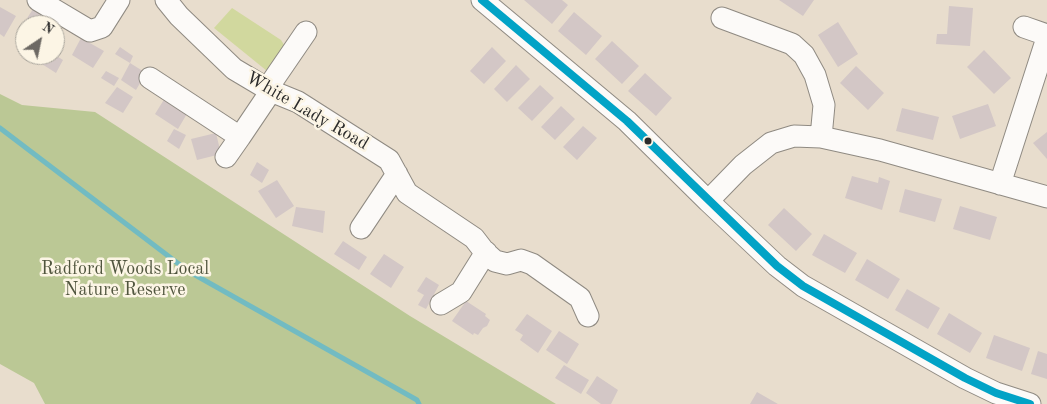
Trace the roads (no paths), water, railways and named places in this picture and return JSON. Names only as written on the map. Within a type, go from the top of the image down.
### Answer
[{"type":"street","points":[[38,0],[90,31],[102,27],[119,0]]},
{"type":"street","name":"White Lady Road","points":[[166,0],[185,22],[234,69],[269,90],[298,102],[389,160],[407,193],[474,238],[496,261],[507,264],[521,260],[532,264],[580,298],[588,316]]},
{"type":"street","points":[[482,0],[627,121],[708,201],[778,266],[803,286],[965,378],[996,393],[1030,404]]},
{"type":"street","points":[[722,18],[748,19],[792,44],[804,55],[815,75],[824,105],[821,137]]},
{"type":"street","points":[[1000,184],[1047,36],[1024,27]]},
{"type":"street","points":[[226,157],[306,32]]},
{"type":"street","points":[[150,78],[240,137]]},
{"type":"street","points":[[708,201],[743,165],[771,143],[794,136],[821,137],[880,150],[1047,197]]},
{"type":"street","points":[[361,228],[397,174]]},
{"type":"street","points":[[441,304],[461,292],[486,252]]},
{"type":"waterway","points":[[0,128],[188,271],[417,400],[419,404]]},
{"type":"park label","name":"Radford Woods Local Nature Reserve","points":[[125,279]]}]
